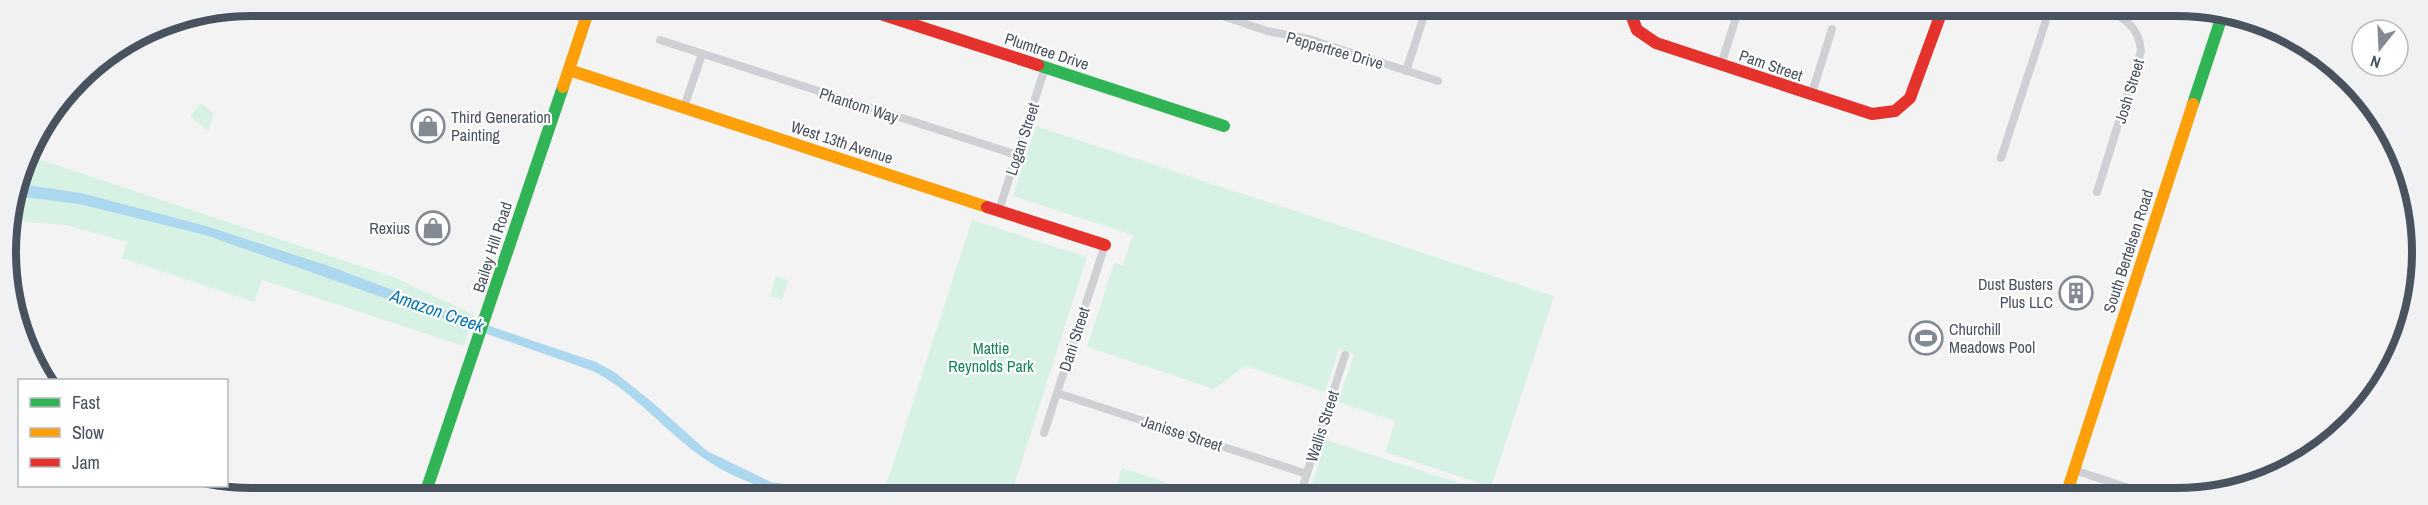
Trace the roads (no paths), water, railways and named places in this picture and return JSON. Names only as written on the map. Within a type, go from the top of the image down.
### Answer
[{"type":"street","name":"Bailey Hill Road","points":[[427,488],[486,320],[587,16]]},
{"type":"street","name":"Plumtree Drive","points":[[890,16],[1224,126]]},
{"type":"street","name":"Peppertree Drive","points":[[1222,16],[1266,31],[1309,39],[1438,81]]},
{"type":"street","name":"Peppertree Drive","points":[[1406,71],[1424,16]]},
{"type":"street","name":"Pam Street","points":[[1631,16],[1637,30],[1648,40],[1866,114],[1885,115],[1901,109],[1915,90],[1940,16]]},
{"type":"street","name":"Pam Street","points":[[1721,65],[1736,16]]},
{"type":"street","points":[[2001,158],[2047,16]]},
{"type":"street","name":"Josh Street","points":[[2097,192],[2140,55],[2140,44],[2134,28],[2120,16]]},
{"type":"street","name":"South Bertelsen Road","points":[[2068,488],[2220,21]]},
{"type":"street","name":"Pam Street","points":[[1811,96],[1832,29]]},
{"type":"street","name":"Phantom Way","points":[[660,40],[1017,155]]},
{"type":"street","points":[[684,107],[702,54]]},
{"type":"street","name":"Logan Street","points":[[999,210],[1045,68]]},
{"type":"street","name":"West 13th Avenue","points":[[569,70],[1105,244]]},
{"type":"street","name":"Dani Street","points":[[1044,432],[1105,244]]},
{"type":"street","name":"Wallis Street","points":[[1302,488],[1346,355]]},
{"type":"street","name":"Janisse Street","points":[[1057,393],[1307,474]]},
{"type":"street","points":[[2074,470],[2129,488]]},
{"type":"water","name":"Amazon Creek","points":[[27,185],[81,193],[206,226],[332,267],[466,318],[596,362],[616,373],[707,451],[771,482],[808,488],[768,488],[730,474],[691,449],[625,392],[593,371],[205,235],[79,204],[23,197]]},
{"type":"place","name":"Third Generation Painting","points":[[428,126]]},
{"type":"place","name":"Rexius","points":[[433,228]]},
{"type":"place","name":"Dust Busters Plus LLC","points":[[2076,293]]},
{"type":"place","name":"Churchill Meadows Pool","points":[[1926,338]]},
{"type":"park label","name":"Mattie Reynolds Park","points":[[991,357]]}]
